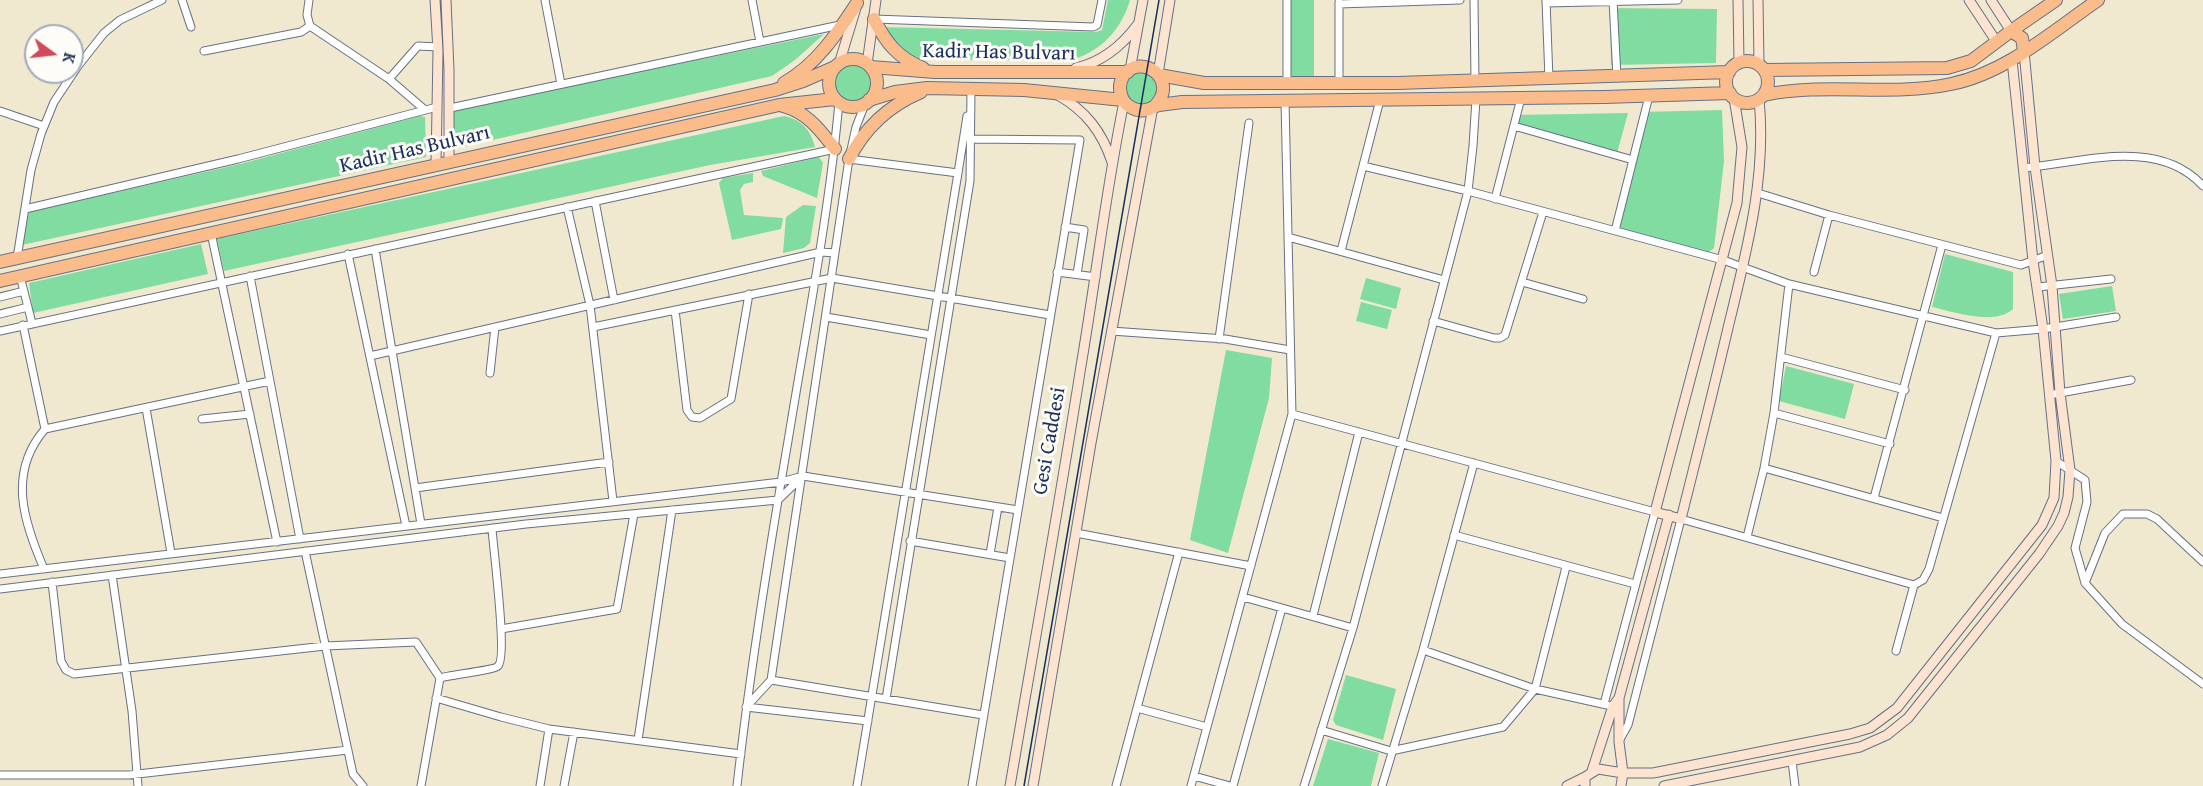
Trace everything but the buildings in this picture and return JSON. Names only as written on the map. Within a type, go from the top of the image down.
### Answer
[{"type":"highway","points":[[1732,95],[1727,79],[1729,72],[1739,62],[1746,61],[1762,67],[1947,68],[1971,61],[2056,0]]},
{"type":"highway","points":[[1154,106],[1161,98],[1163,89],[1158,75],[1152,69],[1143,67],[1129,71],[1120,84],[1120,93],[1124,101],[1136,110],[1182,102],[1732,95],[1746,103],[1761,97],[1800,90],[1914,89],[1941,86],[1974,78],[2012,60],[2098,0]]},
{"type":"highway","points":[[765,92],[812,63],[827,47],[857,2]]},
{"type":"highway","points":[[873,19],[890,46],[901,57],[935,72]]},
{"type":"highway","points":[[2011,31],[2022,38],[2024,51]]},
{"type":"highway","points":[[1996,41],[2000,53],[2012,60]]},
{"type":"highway","points":[[850,60],[869,66],[877,84],[867,102],[854,107],[837,101],[829,83],[837,65],[850,60]]},
{"type":"highway","name":"Kadir Has Bulvarı","points":[[0,262],[765,92],[797,84],[837,65]]},
{"type":"highway","name":"Kadir Has Bulvarı","points":[[869,66],[935,72],[1129,71]]},
{"type":"highway","points":[[1761,97],[1768,83],[1762,67]]},
{"type":"highway","points":[[1158,75],[1204,83],[1339,83],[1549,80],[1729,72]]},
{"type":"highway","points":[[849,159],[861,138],[879,116],[905,99],[933,88]]},
{"type":"highway","name":"Kadir Has Bulvarı","points":[[867,102],[904,90],[933,88],[1051,92],[1124,101]]},
{"type":"highway","name":"Kadir Has Bulvarı","points":[[0,281],[779,105],[837,101]]},
{"type":"highway","points":[[779,105],[799,112],[811,120],[835,149]]},
{"type":"main road","points":[[435,0],[438,47],[436,165]]},
{"type":"main road","points":[[446,0],[450,108],[449,162]]},
{"type":"main road","points":[[869,66],[876,0]]},
{"type":"main road","points":[[1129,71],[1143,0]]},
{"type":"main road","points":[[1158,75],[1170,0]]},
{"type":"main road","points":[[1738,0],[1739,62]]},
{"type":"main road","points":[[1758,0],[1762,67]]},
{"type":"main road","points":[[1969,0],[1996,41]]},
{"type":"main road","points":[[1991,0],[2011,31]]},
{"type":"main road","points":[[837,65],[857,2]]},
{"type":"main road","points":[[1059,73],[1086,66],[1103,58],[1125,41],[1138,24]]},
{"type":"main road","points":[[1664,786],[1840,753],[1870,744],[1887,735],[1908,718],[2050,538],[2064,513],[2070,470],[2060,393],[2052,286],[2035,167],[2024,51]]},
{"type":"main road","points":[[1567,786],[1587,778],[1598,769],[1623,773],[1653,773],[1870,728],[1898,708],[2042,525],[2054,498],[2055,461],[2043,329],[2033,261],[2012,60]]},
{"type":"main road","points":[[1051,92],[1068,100],[1091,121],[1101,135],[1112,162]]},
{"type":"main road","points":[[1732,95],[1742,147],[1739,188],[1723,260],[1655,512],[1681,519],[1743,266],[1758,193],[1761,97]]},
{"type":"main road","name":"Gesi Caddesi","points":[[1010,786],[1096,277],[1112,162],[1124,101]]},
{"type":"main road","name":"Gesi Caddesi","points":[[1033,786],[1111,331],[1154,106]]},
{"type":"main road","points":[[1739,188],[1758,193]]},
{"type":"main road","points":[[1587,778],[1669,515]]},
{"type":"main road","points":[[1612,703],[1623,773],[1621,786]]},
{"type":"street","points":[[17,258],[31,170],[54,102],[104,33],[120,20],[162,0]]},
{"type":"street","points":[[182,0],[191,27]]},
{"type":"street","points":[[309,0],[307,15],[310,27],[389,79],[425,110]]},
{"type":"street","points":[[545,0],[561,84]]},
{"type":"street","points":[[752,0],[760,42]]},
{"type":"street","points":[[873,19],[1093,27],[1097,25],[1102,0]]},
{"type":"street","points":[[1287,0],[1287,83]]},
{"type":"street","points":[[1339,83],[1339,2],[1460,0]]},
{"type":"street","points":[[1473,0],[1475,81]]},
{"type":"street","points":[[1549,80],[1546,1],[1678,0]]},
{"type":"street","points":[[1613,1],[1617,78]]},
{"type":"street","points":[[450,108],[843,24]]},
{"type":"street","points":[[204,51],[301,32],[310,27]]},
{"type":"street","points":[[389,79],[418,45],[438,47]]},
{"type":"street","points":[[886,699],[917,494],[970,181],[971,89]]},
{"type":"street","points":[[857,786],[971,89]]},
{"type":"street","points":[[1615,231],[1649,96]]},
{"type":"street","points":[[1495,199],[1521,98]]},
{"type":"street","points":[[1304,786],[1353,628],[1468,191],[1476,99]]},
{"type":"street","points":[[1341,251],[1380,100]]},
{"type":"street","points":[[737,786],[746,707],[778,500],[821,252],[835,149],[837,101]]},
{"type":"street","points":[[1191,786],[1292,414],[1284,101]]},
{"type":"street","points":[[746,707],[771,680],[849,159],[856,127],[867,102]]},
{"type":"street","points":[[25,209],[238,159],[437,107]]},
{"type":"street","points":[[0,111],[44,126]]},
{"type":"street","points":[[1219,339],[1249,123]]},
{"type":"street","points":[[1514,126],[1633,160]]},
{"type":"street","points":[[970,139],[1080,140],[972,786]]},
{"type":"street","points":[[0,331],[835,149]]},
{"type":"street","points":[[2023,168],[2106,156],[2137,158],[2161,162],[2179,169],[2203,186]]},
{"type":"street","points":[[849,159],[958,173]]},
{"type":"street","points":[[1363,166],[1468,191],[1723,260],[1789,284],[1996,333],[2043,329],[2116,317]]},
{"type":"street","points":[[1758,193],[1829,215],[2020,265],[2048,255]]},
{"type":"street","points":[[595,201],[614,300]]},
{"type":"street","points":[[567,207],[590,305],[613,501]]},
{"type":"street","points":[[1433,321],[1500,338],[1506,332],[1544,212]]},
{"type":"street","points":[[1814,272],[1829,215]]},
{"type":"street","points":[[1065,227],[1084,230],[1077,274]]},
{"type":"street","points":[[211,233],[277,542]]},
{"type":"street","points":[[1288,237],[1444,280]]},
{"type":"street","points":[[1874,498],[1905,390],[1941,245]]},
{"type":"street","points":[[375,249],[421,524]]},
{"type":"street","points":[[370,356],[821,252],[835,253]]},
{"type":"street","points":[[348,254],[406,526]]},
{"type":"street","points":[[1058,272],[1096,277]]},
{"type":"street","points":[[20,276],[32,323]]},
{"type":"street","points":[[250,276],[300,539]]},
{"type":"street","points":[[593,327],[832,278],[1050,315]]},
{"type":"street","points":[[2038,287],[2110,279]]},
{"type":"street","points":[[1522,282],[1583,299]]},
{"type":"street","points":[[1747,537],[1764,468],[1774,413],[1789,284]]},
{"type":"street","points":[[0,297],[24,291]]},
{"type":"street","points":[[675,310],[687,410],[692,417],[700,418],[731,399],[749,294]]},
{"type":"street","points":[[0,314],[28,307]]},
{"type":"street","points":[[826,317],[931,335]]},
{"type":"street","points":[[23,325],[45,429]]},
{"type":"street","points":[[490,373],[495,327]]},
{"type":"street","points":[[1111,331],[1219,339],[1290,350]]},
{"type":"street","points":[[1619,742],[1628,725],[1681,519],[1914,585],[1919,584],[1927,575],[1996,333]]},
{"type":"street","points":[[1780,357],[1905,390]]},
{"type":"street","points":[[2049,395],[2131,380]]},
{"type":"street","points":[[44,569],[30,531],[21,487],[29,451],[45,429],[270,381]]},
{"type":"street","points":[[146,408],[171,553]]},
{"type":"street","points":[[1774,413],[1890,444]]},
{"type":"street","points":[[202,419],[250,414]]},
{"type":"street","points":[[1292,414],[1655,512],[1635,584],[1612,703],[1534,688],[1423,650]]},
{"type":"street","points":[[1313,616],[1359,432]]},
{"type":"street","points":[[2055,461],[2085,480],[2087,502],[2075,548],[2085,583],[2122,624],[2203,684]]},
{"type":"street","points":[[415,488],[609,462]]},
{"type":"street","points":[[1382,786],[1423,650],[1474,463]]},
{"type":"street","points":[[1764,468],[1943,518]]},
{"type":"street","points":[[0,574],[781,482],[803,476],[1018,510]]},
{"type":"street","points":[[0,589],[492,528],[778,500],[803,476]]},
{"type":"street","points":[[990,554],[998,507]]},
{"type":"street","points":[[638,740],[672,510]]},
{"type":"street","points":[[501,629],[617,609],[634,514]]},
{"type":"street","points":[[2085,583],[2105,533],[2123,514],[2147,514],[2157,519],[2203,562]]},
{"type":"street","points":[[440,678],[456,673],[491,670],[498,666],[502,659],[492,528]]},
{"type":"street","points":[[1076,533],[1251,566]]},
{"type":"street","points":[[1454,536],[1635,584]]},
{"type":"street","points":[[910,541],[1010,558]]},
{"type":"street","points":[[305,551],[353,774],[363,786]]},
{"type":"street","points":[[1116,786],[1179,552]]},
{"type":"street","points":[[1321,730],[1391,751],[1503,727],[1534,688],[1566,567]]},
{"type":"street","points":[[112,575],[132,711],[135,774],[138,786]]},
{"type":"street","points":[[52,582],[61,661],[70,673],[79,675],[325,646],[416,642],[440,678],[421,786]]},
{"type":"street","points":[[1896,651],[1914,585]]},
{"type":"street","points":[[1243,597],[1353,628]]},
{"type":"street","points":[[1194,776],[1232,786],[1282,608]]},
{"type":"street","points":[[771,680],[983,715]]},
{"type":"street","points":[[436,698],[549,729],[741,754]]},
{"type":"street","points":[[746,707],[868,721]]},
{"type":"street","points":[[1137,708],[1207,727]]},
{"type":"street","points":[[540,786],[549,729]]},
{"type":"street","points":[[564,786],[574,732]]},
{"type":"street","points":[[0,775],[135,774],[348,750]]},
{"type":"street","points":[[1792,761],[1795,786]]},
{"type":"green space","points":[[1108,0],[1130,0],[1115,31],[1100,46],[1069,61],[919,59],[904,53],[882,27],[1096,32],[1102,30]]},
{"type":"green space","points":[[1284,0],[1314,0],[1314,77],[1284,77]]},
{"type":"green space","points":[[1610,8],[1717,9],[1716,63],[1611,65]]},
{"type":"green space","points":[[824,34],[795,60],[772,76],[453,149],[453,110]]},
{"type":"green space","points":[[853,65],[866,70],[871,83],[866,96],[853,101],[840,96],[835,83],[840,70]]},
{"type":"green space","points":[[1141,73],[1152,78],[1157,89],[1152,100],[1141,105],[1130,100],[1125,89],[1130,78]]},
{"type":"green space","points":[[1722,110],[1724,161],[1714,248],[1708,253],[1612,226],[1641,112]]},
{"type":"green space","points":[[1628,113],[1616,157],[1511,128],[1514,115]]},
{"type":"green space","points":[[420,116],[425,117],[426,157],[22,245],[29,212],[240,164]]},
{"type":"green space","points":[[784,116],[804,126],[811,135],[815,147],[710,165],[224,271],[217,239]]},
{"type":"green space","points":[[819,157],[823,163],[817,198],[763,176],[761,171]]},
{"type":"green space","points":[[753,173],[753,182],[744,184],[740,190],[744,215],[783,218],[781,229],[732,240],[719,183],[723,178]]},
{"type":"green space","points":[[803,205],[816,206],[810,243],[804,248],[783,253],[786,217]]},
{"type":"green space","points":[[201,244],[208,274],[33,313],[29,283]]},
{"type":"green space","points":[[1945,254],[2013,272],[2013,309],[1996,317],[1985,317],[1932,307]]},
{"type":"green space","points":[[1366,278],[1401,288],[1396,309],[1360,299]]},
{"type":"green space","points":[[2112,286],[2116,311],[2063,319],[2059,294]]},
{"type":"green space","points":[[1361,302],[1392,310],[1387,329],[1356,321]]},
{"type":"green space","points":[[1226,350],[1272,358],[1269,398],[1228,553],[1190,540]]},
{"type":"green space","points":[[1786,366],[1854,384],[1845,419],[1779,401]]},
{"type":"green space","points":[[1346,675],[1396,689],[1383,740],[1336,725],[1333,720]]},
{"type":"green space","points":[[1328,739],[1379,753],[1371,786],[1313,786]]},
{"type":"tram line","points":[[1024,786],[1159,0]]}]
